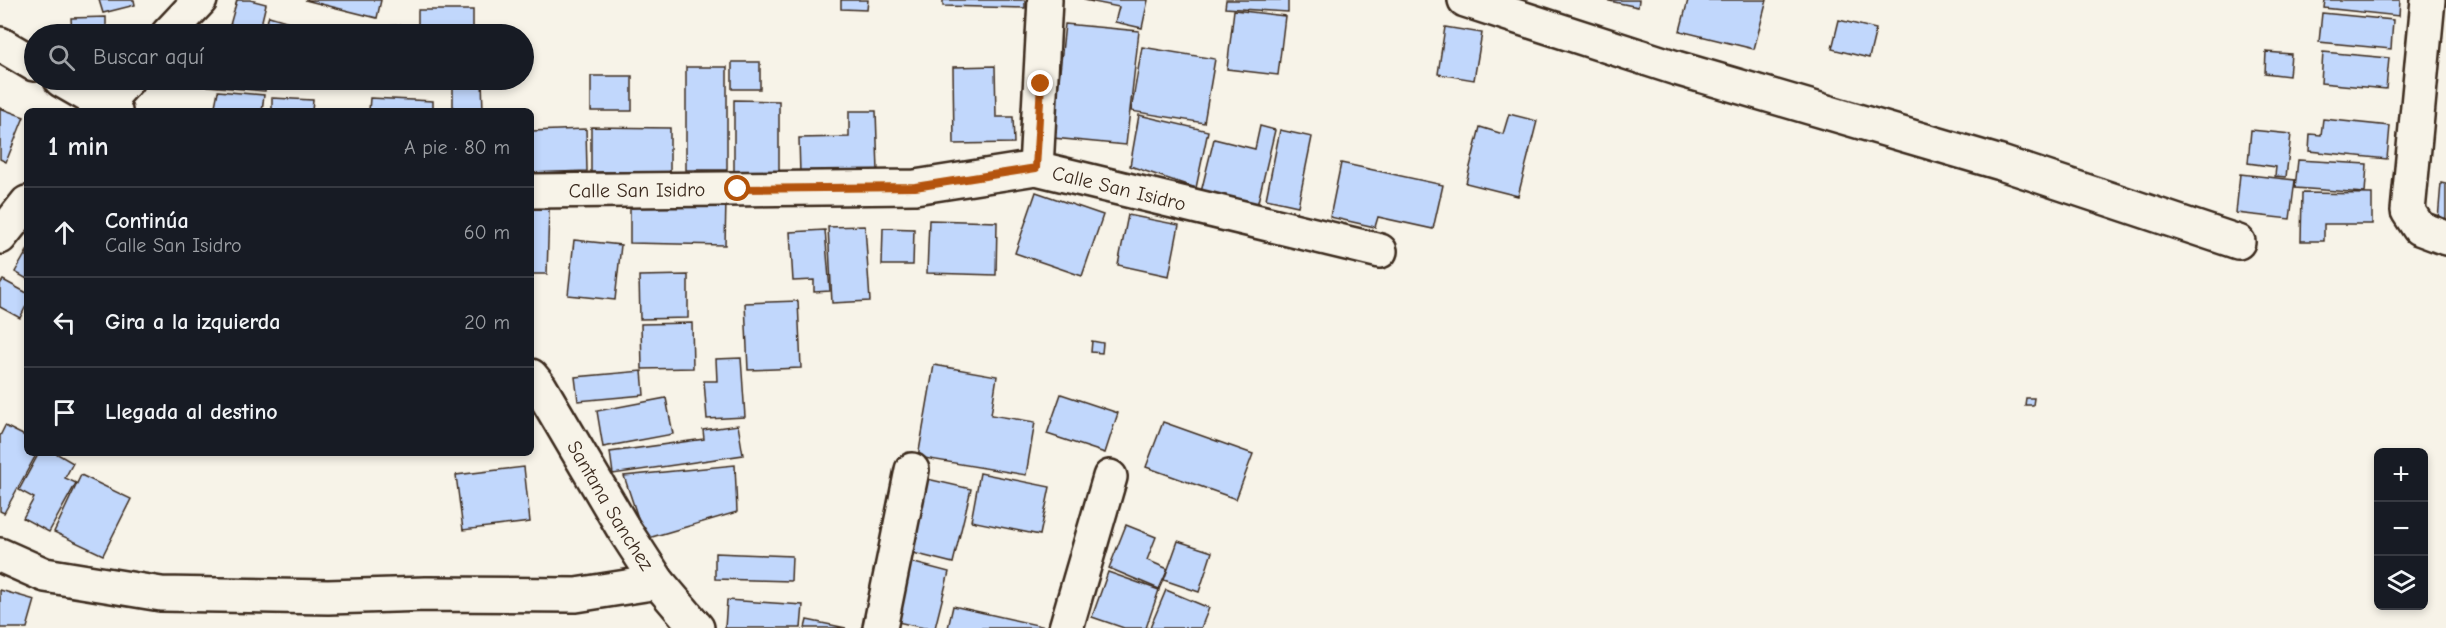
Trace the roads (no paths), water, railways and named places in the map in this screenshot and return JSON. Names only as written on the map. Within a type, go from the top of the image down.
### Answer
[{"type":"street","points":[[177,24],[200,0]]},
{"type":"street","points":[[1036,168],[1045,0]]},
{"type":"street","points":[[1466,0],[1676,68],[2001,163],[2238,242]]},
{"type":"street","points":[[2428,0],[2408,211],[2419,228],[2446,238]]},
{"type":"street","points":[[0,44],[24,58]]},
{"type":"street","points":[[77,90],[104,108]]},
{"type":"street","points":[[107,108],[120,90]]},
{"type":"street","name":"Calle San Isidro","points":[[534,191],[915,187],[1036,168],[1380,251]]},
{"type":"street","points":[[0,237],[24,207]]},
{"type":"street","name":"Santana Sanchez","points":[[534,380],[622,528],[658,582],[697,628]]},
{"type":"street","points":[[880,628],[912,470]]},
{"type":"street","points":[[1066,628],[1110,477]]},
{"type":"street","points":[[0,555],[45,575],[161,594],[328,597],[426,594],[576,595],[658,582]]}]
